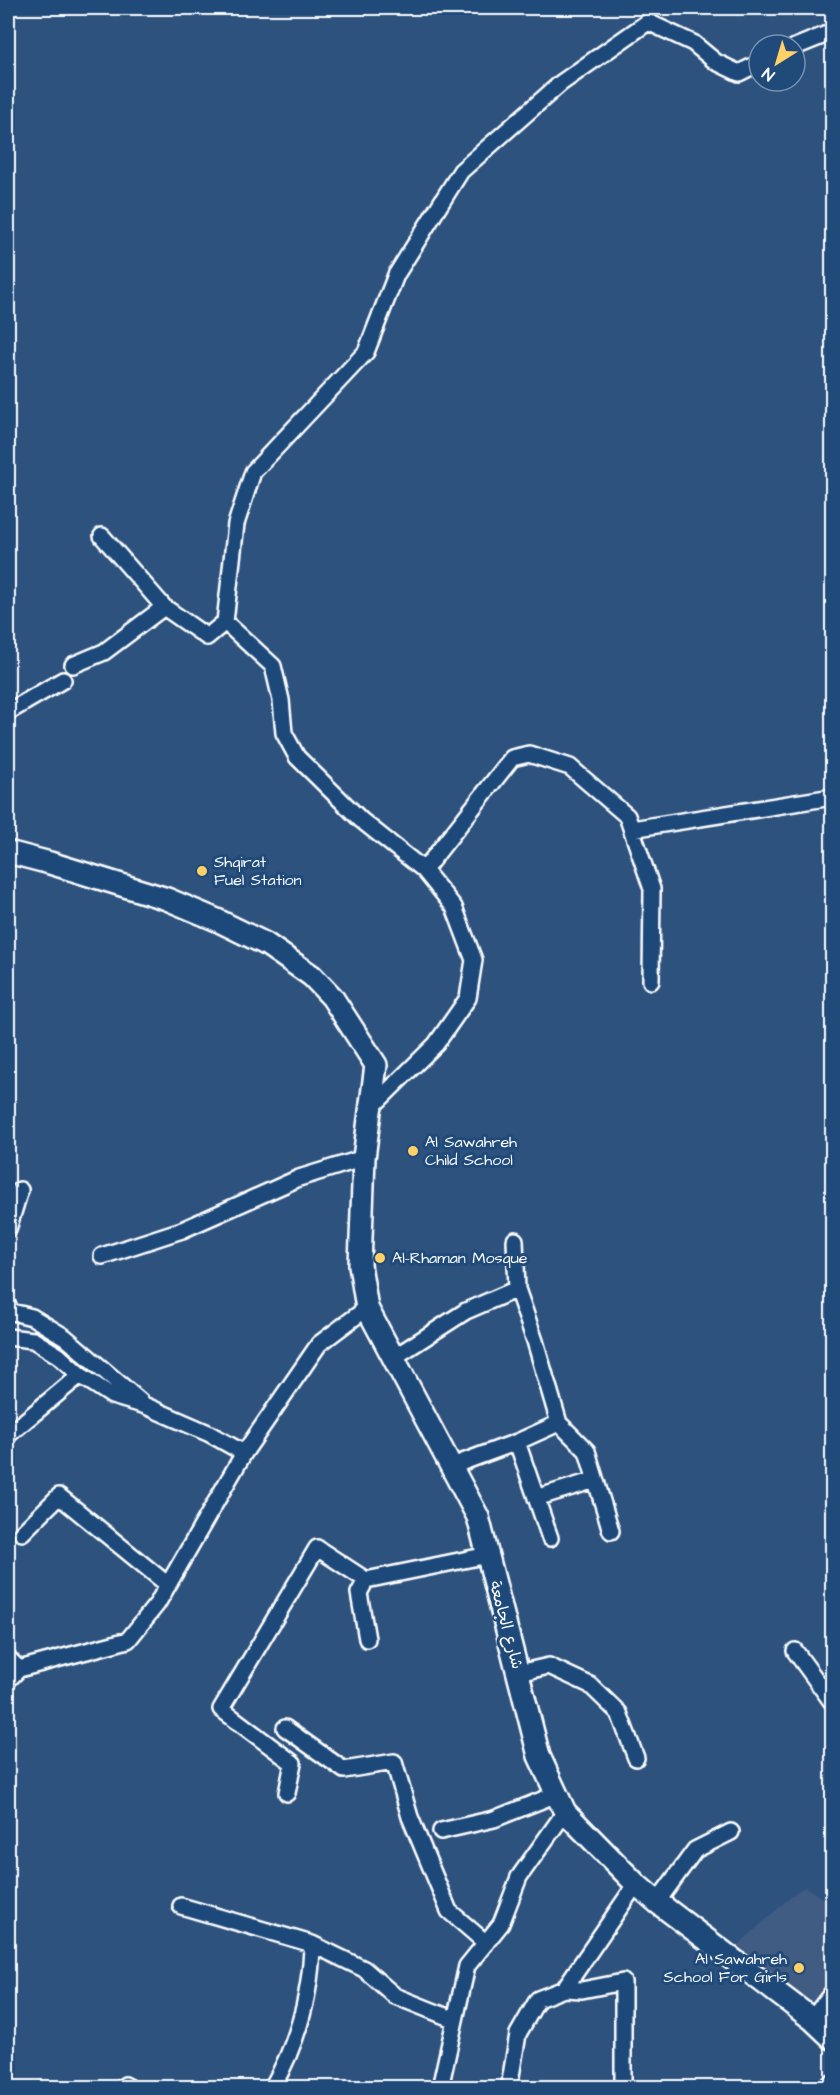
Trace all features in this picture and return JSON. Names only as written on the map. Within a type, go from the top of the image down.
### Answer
[{"type":"main road","name":"شارع الجامعة","points":[[8,852],[167,899],[217,920],[266,944],[294,962],[312,976],[332,997],[376,1065],[364,1158],[360,1264],[368,1308],[478,1517],[539,1756],[561,1803],[636,1884],[812,2019],[832,2038]]},
{"type":"street","points":[[102,536],[164,607],[207,637],[225,622],[236,524],[253,472],[366,352],[396,274],[461,171],[561,83],[648,22],[693,43],[716,62],[739,73],[747,69]]},
{"type":"street","points":[[807,42],[832,32]]},
{"type":"street","points":[[73,665],[104,652],[164,607]]},
{"type":"street","points":[[225,622],[273,666],[281,700],[284,733],[297,757],[361,820],[424,870],[454,907],[474,960],[468,998],[436,1044],[369,1110]]},
{"type":"street","points":[[8,712],[63,680]]},
{"type":"street","points":[[424,870],[512,758],[529,754],[570,768],[627,816],[632,829],[652,889],[651,981]]},
{"type":"street","points":[[632,829],[832,797]]},
{"type":"street","points":[[102,1256],[182,1230],[299,1178],[364,1158]]},
{"type":"street","points":[[8,1229],[20,1190]]},
{"type":"street","points":[[515,1240],[517,1290],[535,1341],[559,1423],[587,1451],[611,1531]]},
{"type":"street","points":[[393,1358],[466,1311],[517,1290]]},
{"type":"street","points":[[8,1306],[12,1312],[32,1317],[64,1337],[146,1406]]},
{"type":"street","points":[[8,1658],[13,1675],[128,1640],[157,1604],[243,1453],[319,1344],[368,1308]]},
{"type":"street","points":[[8,1338],[33,1340],[59,1356],[80,1375],[112,1396],[146,1406],[208,1433],[243,1453]]},
{"type":"street","points":[[8,1435],[80,1375]]},
{"type":"street","points":[[452,1466],[517,1442],[559,1423]]},
{"type":"street","points":[[517,1442],[550,1538]]},
{"type":"street","points":[[536,1498],[595,1480]]},
{"type":"street","points":[[22,1533],[59,1496],[168,1585]]},
{"type":"street","points":[[287,1793],[293,1763],[221,1709],[317,1548],[366,1581],[488,1555]]},
{"type":"street","points":[[366,1581],[359,1593],[367,1639]]},
{"type":"street","points":[[795,1651],[832,1702]]},
{"type":"street","points":[[518,1673],[549,1666],[590,1685],[619,1713],[636,1758]]},
{"type":"street","points":[[285,1728],[344,1770],[394,1762],[410,1817],[449,1911],[486,1943]]},
{"type":"street","points":[[441,1831],[561,1803]]},
{"type":"street","points":[[440,2088],[467,1966],[501,1924],[519,1877],[561,1803]]},
{"type":"street","points":[[657,1902],[695,1850],[731,1832]]},
{"type":"street","points":[[564,1989],[636,1884]]},
{"type":"street","points":[[181,1906],[312,1944],[364,1969],[395,1996],[455,2020]]},
{"type":"street","points":[[272,2088],[297,2036],[311,1976],[312,1944]]},
{"type":"street","points":[[509,2088],[518,2034],[538,1999],[564,1989],[582,1990],[623,1982],[623,2088]]},
{"type":"street","points":[[812,2019],[832,1993]]},
{"type":"shaded area","name":"Al Sawahreh School For Girls","points":[[805,1887],[832,1904],[832,1989],[816,2007],[737,1946],[796,1892]]},
{"type":"place","name":"Shqirat Fuel Station","points":[[202,871]]},
{"type":"place","name":"Al Sawahreh Child School","points":[[413,1151]]},
{"type":"place","name":"Al-Rhaman Mosque","points":[[380,1258]]},
{"type":"place","name":"Al Sawahreh School For Girls","points":[[799,1968]]}]
